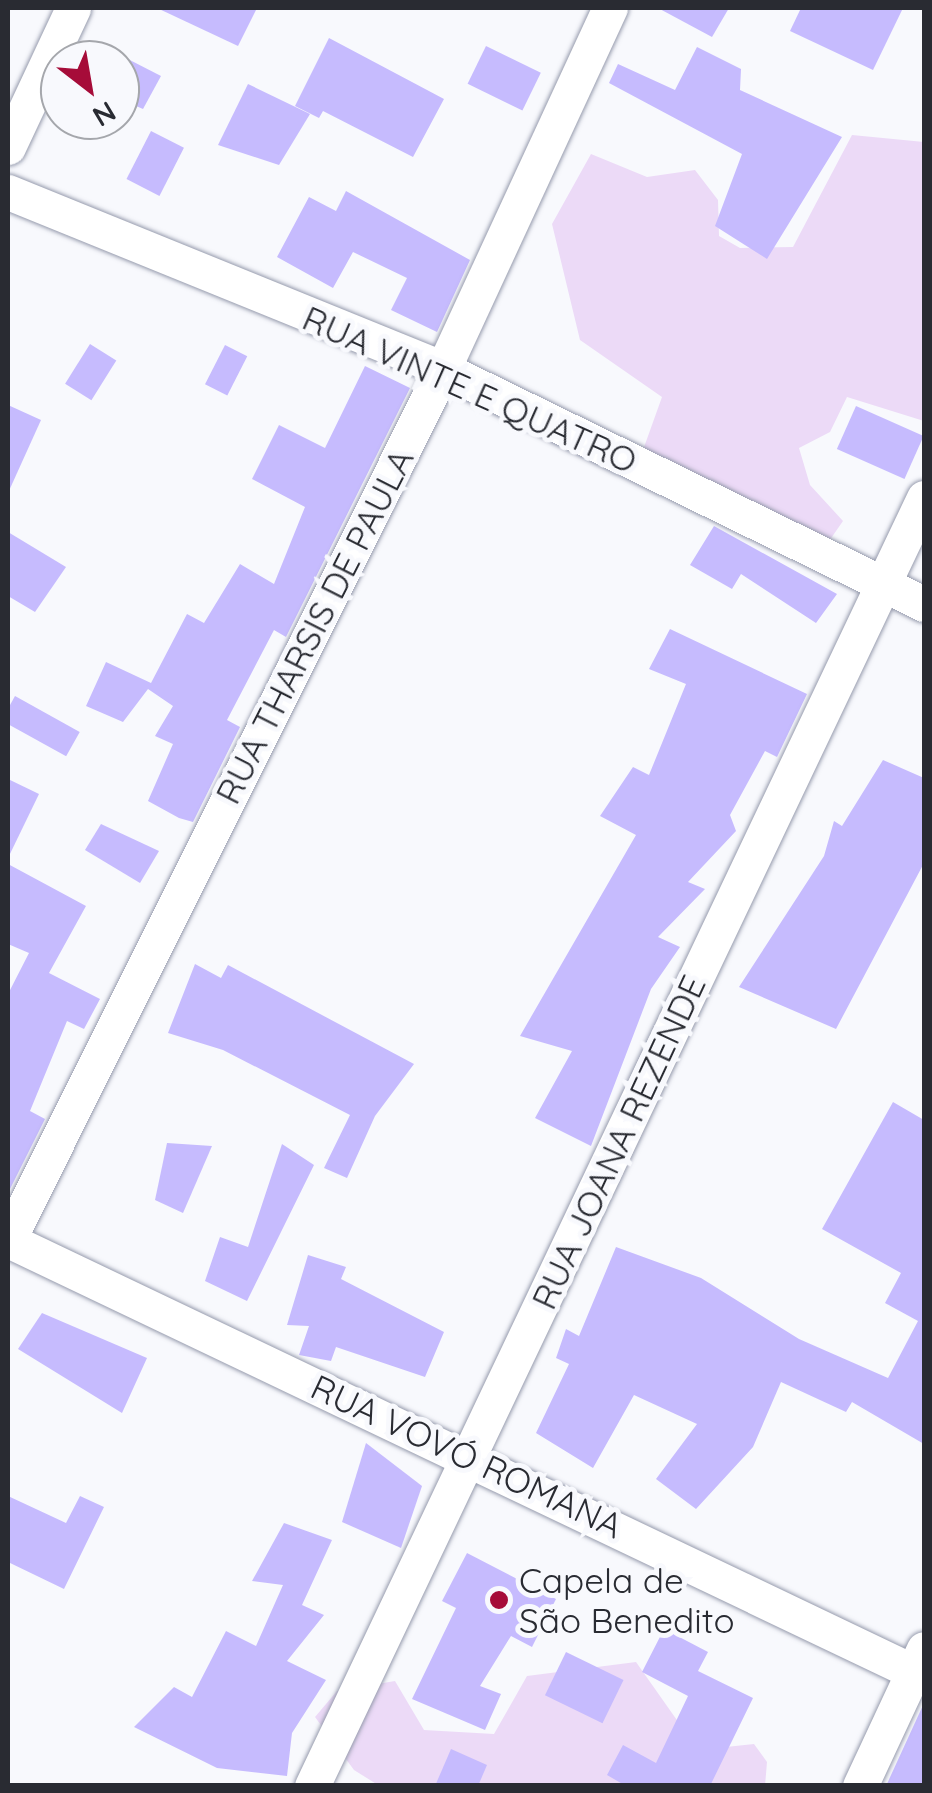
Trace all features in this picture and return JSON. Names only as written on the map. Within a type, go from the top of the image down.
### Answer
[{"type":"street","points":[[8,147],[73,8]]},
{"type":"street","name":"RUA THARSIS DE PAULA","points":[[8,1240],[442,370],[610,8]]},
{"type":"street","name":"RUA VINTE E QUATRO","points":[[8,192],[442,370],[924,604]]},
{"type":"street","name":"RUA JOANA REZENDE","points":[[312,1786],[924,498]]},
{"type":"street","name":"RUA VOVÓ ROMANA","points":[[8,1240],[921,1666]]},
{"type":"street","points":[[860,1786],[921,1666]]},
{"type":"shaded area","points":[[852,135],[924,142],[924,421],[847,397],[830,432],[799,448],[810,485],[843,521],[827,544],[643,450],[662,397],[580,340],[552,224],[591,154],[647,177],[695,170],[718,200],[719,236],[740,248],[793,247]]},
{"type":"shaded area","points":[[636,1662],[698,1750],[754,1744],[767,1762],[765,1786],[378,1785],[354,1770],[315,1717],[337,1691],[395,1681],[424,1730],[494,1734],[527,1676]]},
{"type":"building","points":[[157,8],[257,8],[238,46]]},
{"type":"building","points":[[658,8],[729,8],[712,37]]},
{"type":"building","points":[[801,8],[903,8],[873,70],[790,31]]},
{"type":"building","points":[[329,38],[444,99],[413,157],[323,111],[319,118],[295,106]]},
{"type":"building","points":[[486,46],[541,73],[522,110],[468,84]]},
{"type":"building","points":[[697,47],[741,69],[740,90],[842,137],[767,259],[715,226],[742,154],[609,83],[618,64],[675,90]]},
{"type":"building","points":[[140,65],[161,76],[143,109],[140,108]]},
{"type":"building","points":[[248,84],[310,114],[279,165],[218,145]]},
{"type":"building","points":[[151,131],[184,148],[159,196],[126,179]]},
{"type":"building","points":[[346,191],[470,260],[437,332],[391,310],[407,278],[353,252],[333,288],[277,257],[309,197],[336,211]]},
{"type":"building","points":[[90,344],[116,360],[91,400],[65,384]]},
{"type":"building","points":[[225,345],[247,356],[227,396],[205,384]]},
{"type":"building","points":[[365,366],[410,388],[286,637],[274,630],[227,720],[240,727],[193,822],[179,818],[148,801],[173,744],[155,736],[173,706],[148,689],[123,722],[86,706],[106,662],[151,683],[187,614],[204,623],[240,564],[274,584],[305,507],[252,479],[279,425],[325,448]]},
{"type":"building","points":[[8,405],[41,420],[8,493]]},
{"type":"building","points":[[856,406],[924,436],[904,479],[837,449]]},
{"type":"building","points":[[714,526],[837,594],[816,623],[741,574],[732,589],[690,565]]},
{"type":"building","points":[[8,532],[66,567],[35,612],[8,596]]},
{"type":"building","points":[[670,629],[807,694],[777,757],[765,751],[730,815],[736,831],[688,882],[705,889],[658,937],[680,947],[651,989],[591,1146],[535,1118],[572,1051],[520,1036],[636,835],[600,816],[633,767],[649,775],[686,684],[649,669]]},
{"type":"building","points":[[15,696],[80,732],[66,756],[8,724],[8,709]]},
{"type":"building","points":[[883,760],[924,778],[924,863],[836,1029],[739,987],[824,856],[834,821],[842,826]]},
{"type":"building","points":[[8,779],[39,794],[8,858]]},
{"type":"building","points":[[101,824],[159,851],[140,883],[85,850]]},
{"type":"building","points":[[8,864],[86,906],[49,973],[100,999],[84,1029],[67,1021],[30,1111],[45,1119],[8,1193],[8,994],[29,953],[8,944]]},
{"type":"building","points":[[195,964],[221,978],[228,965],[414,1064],[375,1116],[347,1178],[324,1168],[350,1115],[223,1050],[168,1033]]},
{"type":"building","points":[[893,1102],[924,1120],[924,1444],[852,1402],[846,1412],[781,1382],[753,1447],[696,1509],[656,1479],[697,1424],[634,1395],[593,1468],[536,1433],[569,1364],[556,1358],[566,1329],[579,1336],[616,1247],[701,1278],[799,1339],[888,1378],[918,1321],[885,1303],[901,1273],[822,1229]]},
{"type":"building","points":[[167,1143],[212,1146],[183,1213],[155,1200]]},
{"type":"building","points":[[282,1144],[314,1165],[247,1301],[205,1281],[220,1237],[248,1247]]},
{"type":"building","points":[[308,1255],[346,1267],[341,1279],[444,1332],[425,1377],[336,1347],[331,1361],[299,1355],[309,1326],[287,1325]]},
{"type":"building","points":[[42,1313],[147,1358],[122,1413],[18,1349]]},
{"type":"building","points":[[366,1443],[422,1486],[401,1548],[342,1522]]},
{"type":"building","points":[[8,1496],[66,1523],[80,1496],[104,1507],[64,1589],[8,1562]]},
{"type":"building","points":[[284,1523],[332,1540],[302,1605],[324,1615],[287,1661],[326,1680],[292,1733],[287,1776],[217,1768],[134,1727],[174,1687],[192,1697],[226,1631],[256,1646],[283,1585],[252,1581]]},
{"type":"building","points":[[467,1553],[556,1599],[532,1647],[511,1636],[480,1686],[501,1694],[485,1730],[412,1699],[456,1608],[442,1601]]},
{"type":"building","points":[[664,1629],[708,1652],[698,1671],[753,1698],[710,1786],[626,1786],[607,1775],[623,1745],[656,1763],[688,1696],[642,1672]]},
{"type":"building","points":[[566,1652],[624,1680],[602,1723],[545,1695]]},
{"type":"building","points":[[924,1703],[924,1786],[886,1786]]},
{"type":"building","points":[[451,1749],[487,1765],[478,1786],[435,1786]]},
{"type":"place","name":"Capela de São Benedito","points":[[499,1600]]}]
